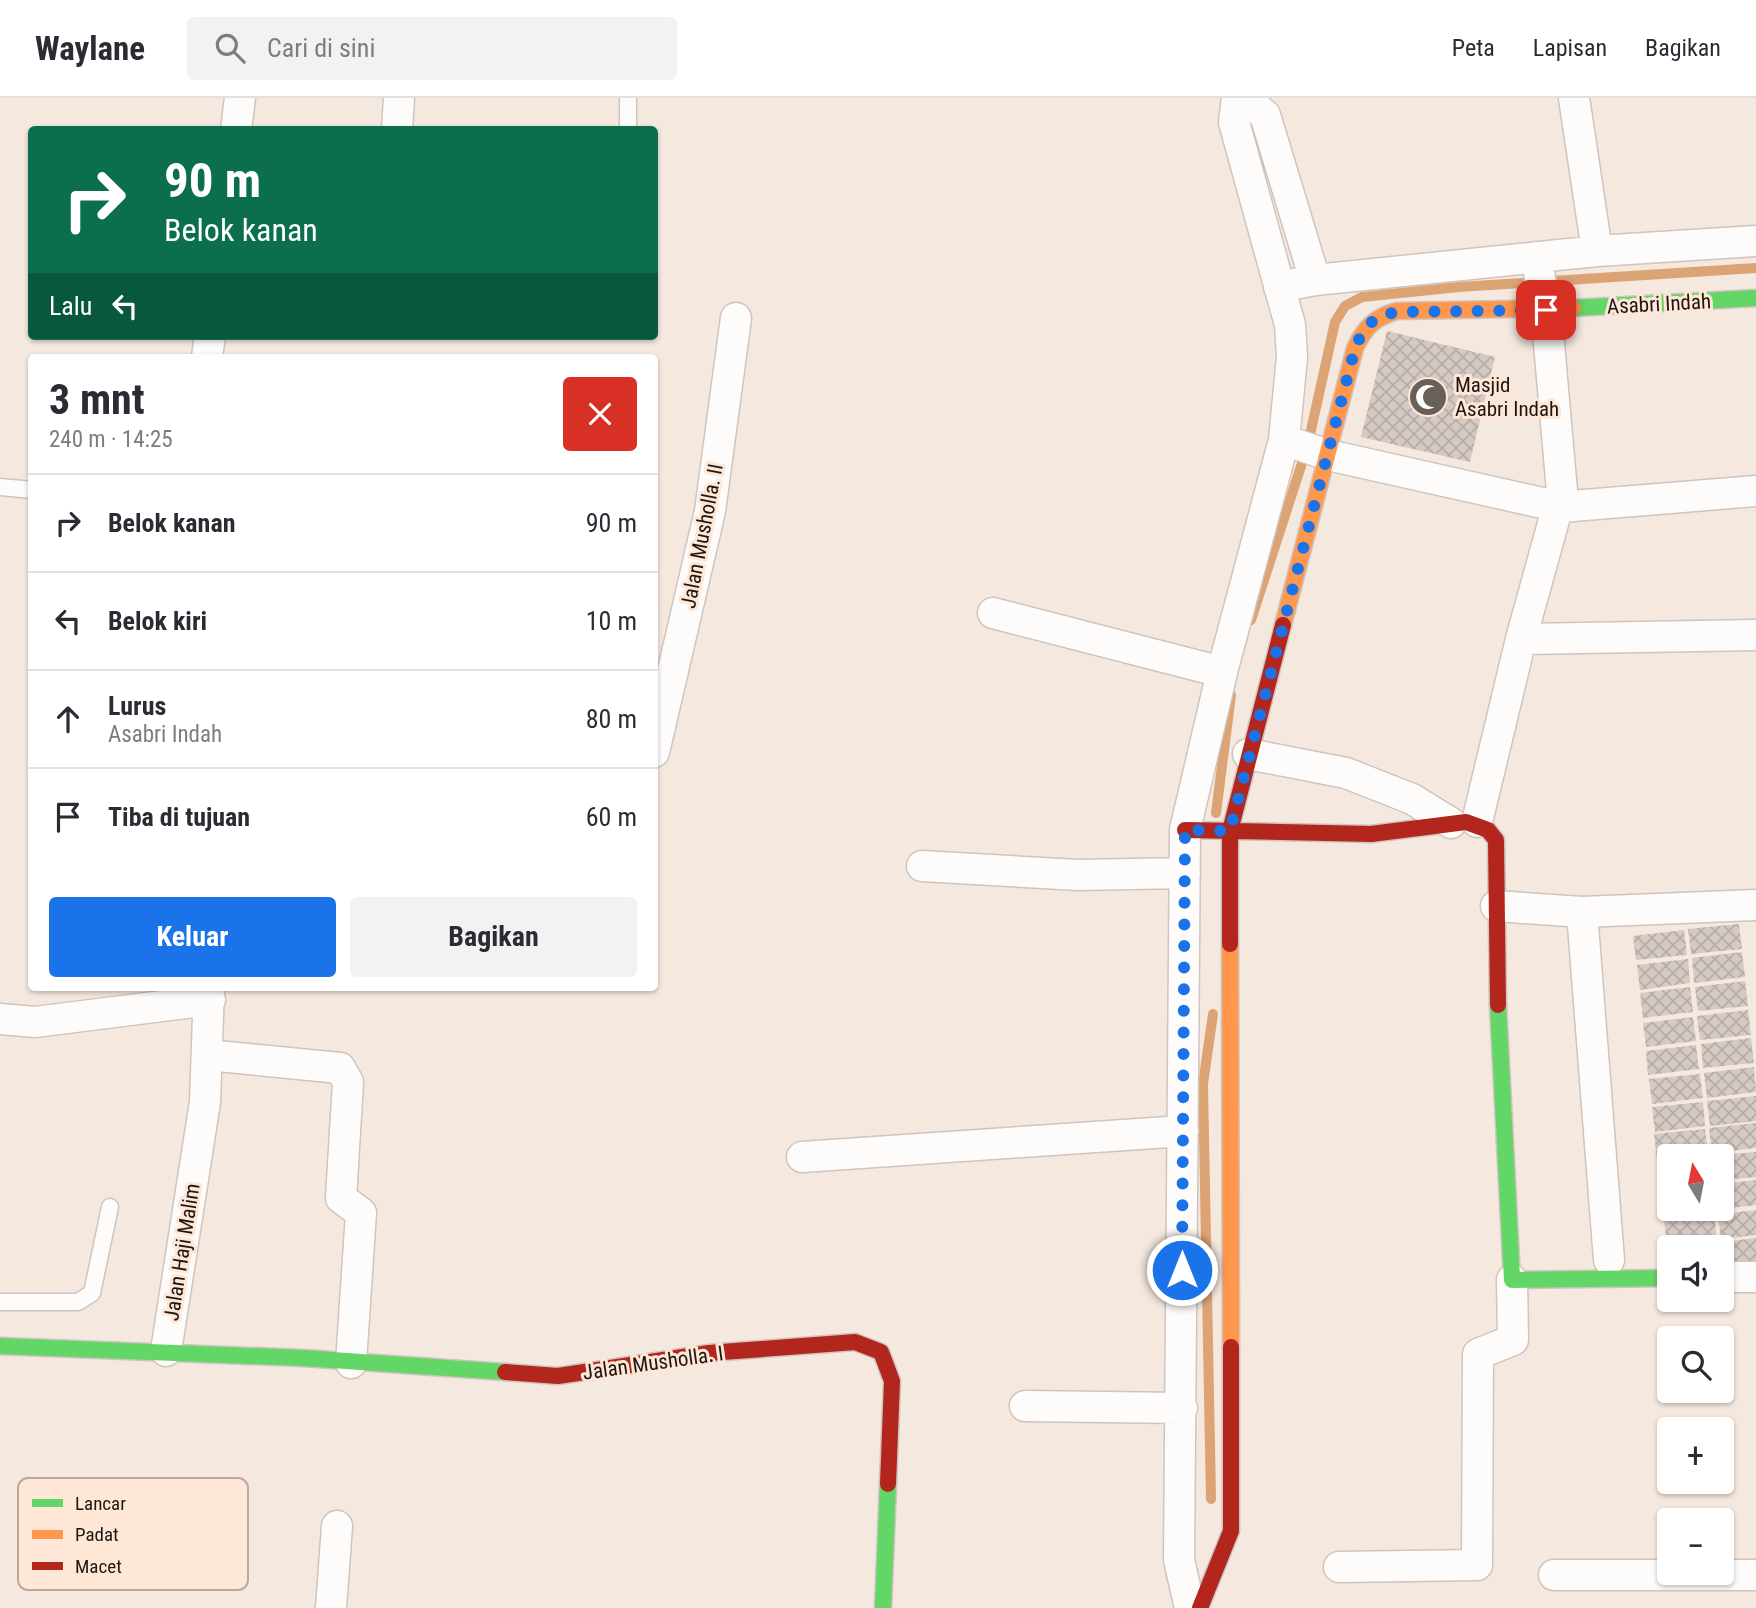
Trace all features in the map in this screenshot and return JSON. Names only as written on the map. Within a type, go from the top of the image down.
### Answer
[{"type":"street","points":[[236,126],[240,98]]},
{"type":"street","points":[[397,126],[399,98]]},
{"type":"street","points":[[1190,1608],[1179,1560],[1185,830],[1222,672],[1284,440],[1292,357],[1290,325],[1234,122],[1237,98]]},
{"type":"street","points":[[1244,98],[1265,115],[1315,280]]},
{"type":"street","points":[[1574,98],[1597,251]]},
{"type":"street","points":[[1279,287],[1315,280],[1541,283],[1597,251],[1756,241]]},
{"type":"street","points":[[1464,822],[1560,507],[1562,491],[1541,283]]},
{"type":"street","name":"Asabri Indah","points":[[1328,455],[1355,348],[1365,326],[1376,316],[1541,283],[1756,298]]},
{"type":"street","name":"Jalan Musholla. II","points":[[658,735],[710,511],[736,318]]},
{"type":"street","points":[[1284,440],[1328,455],[1560,507],[1756,491]]},
{"type":"street","points":[[1200,1608],[1231,1531],[1230,831],[1328,455]]},
{"type":"street","points":[[993,613],[1222,672]]},
{"type":"street","points":[[1521,639],[1756,635]]},
{"type":"street","points":[[1248,754],[1346,773],[1464,822],[1492,830],[1496,839],[1499,1055],[1513,1340],[1478,1354],[1477,1565],[1339,1567]]},
{"type":"street","points":[[1185,830],[1323,835],[1401,832],[1464,822]]},
{"type":"street","points":[[922,866],[1078,875],[1185,873]]},
{"type":"street","points":[[1496,906],[1582,912],[1756,905]]},
{"type":"street","points":[[1582,912],[1609,1260]]},
{"type":"street","points":[[0,1019],[35,1022],[210,994]]},
{"type":"street","name":"Jalan Haji Malim","points":[[0,1346],[166,1351],[205,1102],[210,994]]},
{"type":"street","points":[[207,1055],[340,1068],[346,1075],[348,1082],[341,1198],[360,1213],[351,1363]]},
{"type":"street","points":[[802,1157],[1183,1131]]},
{"type":"street","points":[[1512,1280],[1657,1278]]},
{"type":"street","points":[[1734,1278],[1756,1278]]},
{"type":"street","name":"Jalan Musholla. I","points":[[166,1351],[558,1376],[709,1353],[855,1342],[881,1352],[892,1381],[883,1608]]},
{"type":"street","points":[[1026,1406],[1182,1408]]},
{"type":"street","points":[[331,1608],[337,1526]]},
{"type":"street","points":[[1553,1576],[1756,1575]]},
{"type":"lane","points":[[628,98],[628,126]]},
{"type":"lane","points":[[0,487],[28,490]]},
{"type":"lane","points":[[0,1302],[78,1302],[92,1293],[110,1207]]},
{"type":"building","name":"Masjid Asabri Indah","points":[[1387,331],[1495,357],[1470,462],[1361,437]]},
{"type":"building","points":[[1739,924],[1742,949],[1691,954],[1688,929]]},
{"type":"building","points":[[1684,930],[1687,955],[1636,960],[1633,936]]},
{"type":"building","points":[[1742,952],[1745,977],[1694,983],[1692,958]]},
{"type":"building","points":[[1688,959],[1690,983],[1640,990],[1637,965]]},
{"type":"building","points":[[1745,981],[1748,1006],[1698,1011],[1695,987]]},
{"type":"building","points":[[1690,987],[1693,1012],[1643,1018],[1640,993]]},
{"type":"building","points":[[1748,1010],[1751,1035],[1700,1040],[1697,1016]]},
{"type":"building","points":[[1693,1017],[1696,1041],[1646,1047],[1643,1023]]},
{"type":"building","points":[[1751,1038],[1754,1063],[1703,1068],[1701,1044]]},
{"type":"building","points":[[1696,1045],[1699,1069],[1648,1075],[1646,1051]]},
{"type":"building","points":[[1754,1067],[1756,1092],[1707,1098],[1704,1073]]},
{"type":"building","points":[[1700,1074],[1703,1098],[1652,1104],[1649,1079]]},
{"type":"building","points":[[1756,1096],[1756,1121],[1710,1126],[1707,1101]]},
{"type":"building","points":[[1703,1102],[1705,1126],[1655,1132],[1652,1107]]},
{"type":"building","points":[[1756,1123],[1756,1148],[1734,1150],[1734,1144],[1711,1144],[1709,1128]]},
{"type":"building","points":[[1705,1129],[1707,1144],[1657,1144],[1657,1159],[1654,1134]]},
{"type":"building","points":[[1756,1152],[1756,1177],[1734,1179],[1734,1154]]},
{"type":"building","points":[[1756,1180],[1756,1205],[1734,1208],[1734,1183]]},
{"type":"building","points":[[1756,1210],[1756,1235],[1734,1238],[1734,1235],[1721,1235],[1719,1222],[1734,1222],[1734,1212]]},
{"type":"building","points":[[1664,1222],[1715,1222],[1716,1235],[1666,1235]]},
{"type":"building","points":[[1756,1238],[1756,1264],[1734,1266],[1734,1241]]},
{"type":"waterway","points":[[1309,439],[1335,322],[1345,306],[1362,297],[1459,287],[1756,268]]},
{"type":"waterway","points":[[1251,620],[1304,457]]},
{"type":"waterway","points":[[1216,813],[1231,695]]},
{"type":"waterway","points":[[1211,1499],[1203,1084],[1213,1014]]},
{"type":"traffic: fast","points":[[1573,308],[1756,298]]},
{"type":"traffic: fast","points":[[1498,1005],[1512,1280],[1657,1278]]},
{"type":"traffic: fast","points":[[0,1346],[303,1358],[505,1372]]},
{"type":"traffic: fast","points":[[883,1608],[888,1484]]},
{"type":"traffic: slow","points":[[1283,625],[1355,348],[1367,329],[1383,316],[1397,311],[1573,308]]},
{"type":"traffic: slow","points":[[1230,944],[1231,1347]]},
{"type":"traffic: jam","points":[[1230,944],[1230,831],[1283,625]]},
{"type":"traffic: jam","points":[[1185,830],[1371,834],[1466,822],[1488,830],[1496,840],[1498,1005]]},
{"type":"traffic: jam","points":[[505,1372],[558,1376],[709,1353],[855,1342],[881,1352],[892,1381],[888,1484]]},
{"type":"traffic: jam","points":[[1200,1608],[1231,1531],[1231,1347]]},
{"type":"place","name":"Masjid Asabri Indah","points":[[1428,397]]},
{"type":"route","points":[[1182,1270],[1185,830],[1230,831],[1355,348],[1365,326],[1376,316],[1397,312],[1546,310]]}]
